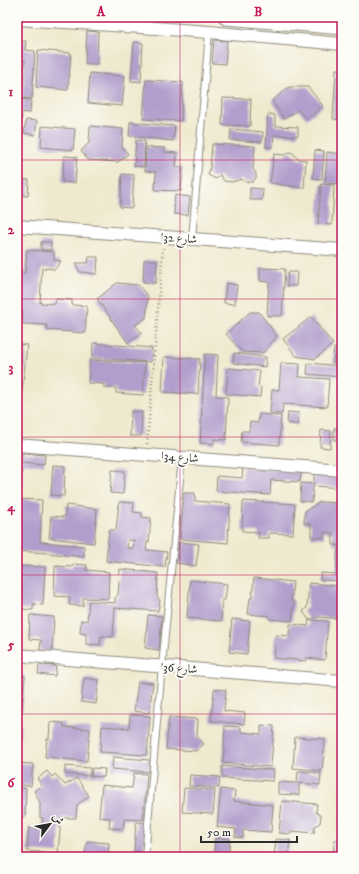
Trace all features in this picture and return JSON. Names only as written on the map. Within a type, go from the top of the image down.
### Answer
[{"type":"street","points":[[126,26],[145,17]]},
{"type":"street","points":[[226,17],[342,27]]},
{"type":"street","points":[[17,19],[209,32],[342,44]]},
{"type":"street","name":"شارع 32ا","points":[[17,226],[342,250]]},
{"type":"street","name":"شارع 34ا","points":[[17,445],[342,470]]},
{"type":"street","name":"شارع 36ا","points":[[17,655],[342,680]]},
{"type":"lane","points":[[192,239],[209,32]]},
{"type":"lane","points":[[145,857],[182,458]]},
{"type":"path","points":[[146,455],[164,237]]},
{"type":"building","points":[[87,31],[98,32],[97,64],[85,64]]},
{"type":"building","points":[[214,40],[227,41],[225,64],[212,63]]},
{"type":"building","points":[[17,41],[26,41],[25,50],[35,51],[32,99],[22,98],[25,60],[17,60]]},
{"type":"building","points":[[134,42],[143,43],[141,82],[131,81]]},
{"type":"building","points":[[38,50],[71,53],[68,90],[36,87]]},
{"type":"building","points":[[17,63],[20,63],[18,80],[17,80]]},
{"type":"building","points":[[336,69],[342,69],[342,120],[333,119]]},
{"type":"building","points":[[90,73],[125,76],[122,106],[88,103]]},
{"type":"building","points":[[146,80],[183,82],[181,121],[143,119]]},
{"type":"building","points":[[289,87],[308,87],[323,106],[307,119],[298,110],[284,119],[272,101]]},
{"type":"building","points":[[223,98],[251,99],[250,126],[222,125]]},
{"type":"building","points":[[17,99],[31,100],[30,113],[17,112]]},
{"type":"building","points":[[268,114],[275,115],[275,126],[298,127],[298,136],[274,135],[273,147],[266,147]]},
{"type":"building","points":[[17,115],[22,115],[19,142],[17,142]]},
{"type":"building","points":[[26,120],[37,121],[35,135],[24,133]]},
{"type":"building","points":[[130,122],[175,126],[173,141],[129,136]]},
{"type":"building","points":[[42,126],[75,129],[73,150],[41,147]]},
{"type":"building","points":[[90,126],[123,129],[122,147],[128,154],[118,162],[88,160],[81,151],[89,143]]},
{"type":"building","points":[[231,129],[263,132],[262,142],[230,140]]},
{"type":"building","points":[[136,140],[145,141],[144,167],[134,166]]},
{"type":"building","points":[[212,144],[255,146],[253,169],[256,173],[256,178],[253,182],[245,182],[242,179],[232,182],[224,181],[220,175],[216,179],[208,175]]},
{"type":"building","points":[[146,147],[164,148],[164,152],[177,153],[176,167],[183,167],[181,191],[155,190],[156,172],[145,171]]},
{"type":"building","points":[[315,150],[324,151],[322,179],[313,178]]},
{"type":"building","points":[[289,152],[293,153],[298,159],[306,160],[304,188],[270,183],[274,154],[285,155]]},
{"type":"building","points":[[327,152],[342,154],[342,184],[325,183]]},
{"type":"building","points":[[64,156],[77,157],[75,183],[62,182]]},
{"type":"building","points":[[122,174],[134,175],[132,208],[120,207]]},
{"type":"building","points":[[17,179],[29,180],[28,196],[17,195]]},
{"type":"building","points":[[321,184],[334,185],[332,225],[318,224]]},
{"type":"building","points":[[250,188],[263,189],[262,200],[250,200]]},
{"type":"building","points":[[175,195],[190,197],[188,215],[174,214]]},
{"type":"building","points":[[41,242],[51,242],[51,250],[41,250]]},
{"type":"building","points":[[27,250],[54,252],[54,260],[61,261],[55,269],[42,268],[40,303],[55,304],[56,299],[72,300],[72,305],[87,306],[85,333],[47,330],[47,325],[22,324],[23,311],[17,311],[17,272],[25,273]]},
{"type":"building","points":[[89,257],[98,257],[97,274],[80,272],[75,263],[88,263]]},
{"type":"building","points":[[144,260],[157,260],[156,283],[143,282]]},
{"type":"building","points":[[260,268],[285,269],[282,316],[267,316],[269,282],[260,281]]},
{"type":"building","points":[[288,272],[297,272],[296,286],[287,286]]},
{"type":"building","points":[[117,283],[138,285],[148,296],[146,318],[135,325],[142,333],[128,343],[97,299]]},
{"type":"building","points":[[226,283],[237,285],[235,304],[224,303]]},
{"type":"building","points":[[250,312],[259,312],[277,336],[263,353],[242,352],[226,334]]},
{"type":"building","points":[[311,317],[333,344],[315,359],[296,356],[283,339]]},
{"type":"building","points":[[93,343],[152,348],[151,362],[92,358]]},
{"type":"building","points":[[17,344],[27,345],[21,401],[17,400]]},
{"type":"building","points":[[334,348],[342,349],[342,364],[333,363]]},
{"type":"building","points":[[234,353],[266,357],[265,367],[233,363]]},
{"type":"building","points":[[205,354],[218,355],[216,396],[228,397],[226,440],[214,439],[214,444],[200,443]]},
{"type":"building","points":[[164,357],[200,359],[198,394],[162,392]]},
{"type":"building","points":[[90,360],[145,363],[143,395],[116,393],[116,388],[104,388],[104,384],[88,383]]},
{"type":"building","points":[[281,363],[300,364],[299,377],[329,379],[327,407],[283,404],[282,414],[270,413],[272,390],[279,390]]},
{"type":"building","points":[[308,363],[342,366],[342,377],[307,374]]},
{"type":"building","points":[[228,368],[260,371],[258,386],[261,387],[260,397],[226,394]]},
{"type":"building","points":[[340,380],[342,380],[342,412],[339,411]]},
{"type":"building","points":[[131,411],[142,412],[141,436],[130,436]]},
{"type":"building","points":[[288,412],[299,413],[298,425],[287,423]]},
{"type":"building","points":[[259,414],[281,416],[279,445],[241,442],[242,431],[249,431],[250,422],[258,423]]},
{"type":"building","points":[[334,428],[342,429],[342,440],[334,440]]},
{"type":"building","points":[[321,430],[331,431],[330,448],[320,447]]},
{"type":"building","points":[[22,453],[45,455],[44,465],[21,463]]},
{"type":"building","points":[[53,465],[65,466],[64,496],[51,495]]},
{"type":"building","points":[[243,467],[301,472],[300,482],[271,480],[270,495],[216,491],[217,476],[242,478]]},
{"type":"building","points":[[17,470],[22,470],[21,488],[17,488]]},
{"type":"building","points":[[112,470],[125,471],[123,494],[110,493]]},
{"type":"building","points":[[314,474],[342,476],[342,488],[313,486],[312,502],[300,501],[301,483],[314,484]]},
{"type":"building","points":[[184,493],[195,493],[195,501],[230,504],[228,543],[180,539]]},
{"type":"building","points":[[17,499],[42,500],[40,542],[84,546],[84,557],[17,551]]},
{"type":"building","points":[[243,501],[295,504],[293,534],[269,533],[269,538],[258,538],[259,532],[242,531]]},
{"type":"building","points":[[119,502],[134,503],[133,512],[142,513],[142,517],[151,518],[149,542],[147,542],[146,550],[167,552],[165,567],[106,561],[109,530],[116,530]],"holes":[[[128,540],[134,540],[133,548],[127,548]]]},
{"type":"building","points":[[320,502],[342,503],[342,581],[320,580],[321,573],[336,574],[338,545],[333,545],[333,533],[324,532],[324,538],[311,537],[311,524],[304,523],[305,511]]},
{"type":"building","points":[[66,505],[97,509],[94,543],[49,538],[51,516],[65,517]]},
{"type":"building","points":[[179,542],[199,544],[196,566],[176,563]]},
{"type":"building","points":[[73,564],[87,565],[86,570],[109,572],[108,599],[83,598],[83,606],[69,605],[70,597],[54,596],[55,566],[72,567]]},
{"type":"building","points":[[17,566],[45,567],[43,605],[33,604],[33,610],[19,609],[19,604],[17,604]]},
{"type":"building","points":[[120,569],[158,573],[157,596],[160,601],[158,611],[115,608],[113,637],[101,636],[100,645],[86,644],[86,634],[80,633],[81,620],[87,621],[89,601],[115,603],[115,598],[118,595]]},
{"type":"building","points":[[254,578],[293,582],[291,601],[294,601],[292,621],[269,619],[269,616],[248,614],[250,598],[252,598]]},
{"type":"building","points":[[190,580],[227,584],[225,600],[222,600],[221,621],[187,618]]},
{"type":"building","points":[[309,583],[342,586],[342,619],[318,617],[309,620],[303,611],[307,608]]},
{"type":"building","points":[[30,615],[54,617],[52,652],[40,651],[41,640],[29,639]]},
{"type":"building","points":[[148,615],[162,616],[159,650],[145,648]]},
{"type":"building","points":[[232,619],[250,621],[247,654],[229,652]]},
{"type":"building","points":[[309,620],[328,621],[325,660],[306,658],[306,661],[274,658],[276,635],[289,636],[290,624],[308,626]]},
{"type":"building","points":[[17,663],[21,664],[21,675],[25,676],[22,711],[17,711]]},
{"type":"building","points":[[39,665],[56,666],[55,676],[38,674]]},
{"type":"building","points":[[84,678],[99,680],[96,704],[81,702]]},
{"type":"building","points":[[138,682],[153,683],[149,713],[134,711]]},
{"type":"building","points":[[214,689],[226,690],[224,711],[245,713],[244,724],[211,721]]},
{"type":"building","points":[[130,715],[150,716],[147,755],[100,752],[102,726],[129,728]]},
{"type":"building","points":[[169,717],[198,719],[197,736],[204,744],[196,751],[166,749]]},
{"type":"building","points":[[50,722],[64,723],[64,727],[90,729],[87,761],[45,757],[47,739],[49,739]]},
{"type":"building","points":[[17,724],[21,724],[18,757],[17,757]]},
{"type":"building","points":[[261,725],[274,726],[271,767],[223,763],[225,726],[241,727],[241,732],[261,734]]},
{"type":"building","points":[[295,737],[325,739],[322,771],[293,768]]},
{"type":"building","points":[[113,757],[150,760],[149,772],[112,769]]},
{"type":"building","points":[[17,763],[33,764],[31,786],[20,785],[17,783]]},
{"type":"building","points":[[65,766],[90,768],[90,776],[65,774]]},
{"type":"building","points":[[222,766],[274,770],[273,781],[222,778]]},
{"type":"building","points":[[92,768],[105,769],[104,777],[91,776]]},
{"type":"building","points":[[47,771],[52,777],[55,774],[65,785],[77,778],[89,796],[77,805],[76,818],[61,818],[58,853],[27,851],[29,827],[41,829],[43,818],[40,818],[40,803],[34,791],[42,785],[37,779]]},
{"type":"building","points":[[298,771],[321,773],[320,785],[299,783],[299,795],[278,794],[278,782],[297,783]]},
{"type":"building","points":[[134,773],[147,774],[143,820],[124,819],[123,829],[109,828],[110,818],[99,817],[102,785],[132,788]]},
{"type":"building","points":[[190,775],[220,777],[219,788],[189,786]]},
{"type":"building","points":[[17,785],[20,788],[26,788],[25,817],[17,817]]},
{"type":"building","points":[[184,788],[215,790],[213,814],[182,812]]},
{"type":"building","points":[[221,789],[235,791],[234,801],[273,805],[271,832],[243,830],[243,838],[235,837],[236,829],[217,827]]},
{"type":"building","points":[[282,801],[317,804],[316,812],[321,816],[320,823],[315,826],[314,833],[291,831],[291,834],[279,833]]},
{"type":"building","points":[[136,822],[146,823],[144,852],[134,851]]},
{"type":"building","points":[[215,838],[230,839],[228,857],[214,857]]},
{"type":"building","points":[[276,839],[290,840],[288,857],[274,857]]},
{"type":"building","points":[[334,840],[342,840],[342,857],[333,857]]},
{"type":"building","points":[[87,841],[109,843],[108,857],[85,855]]}]
